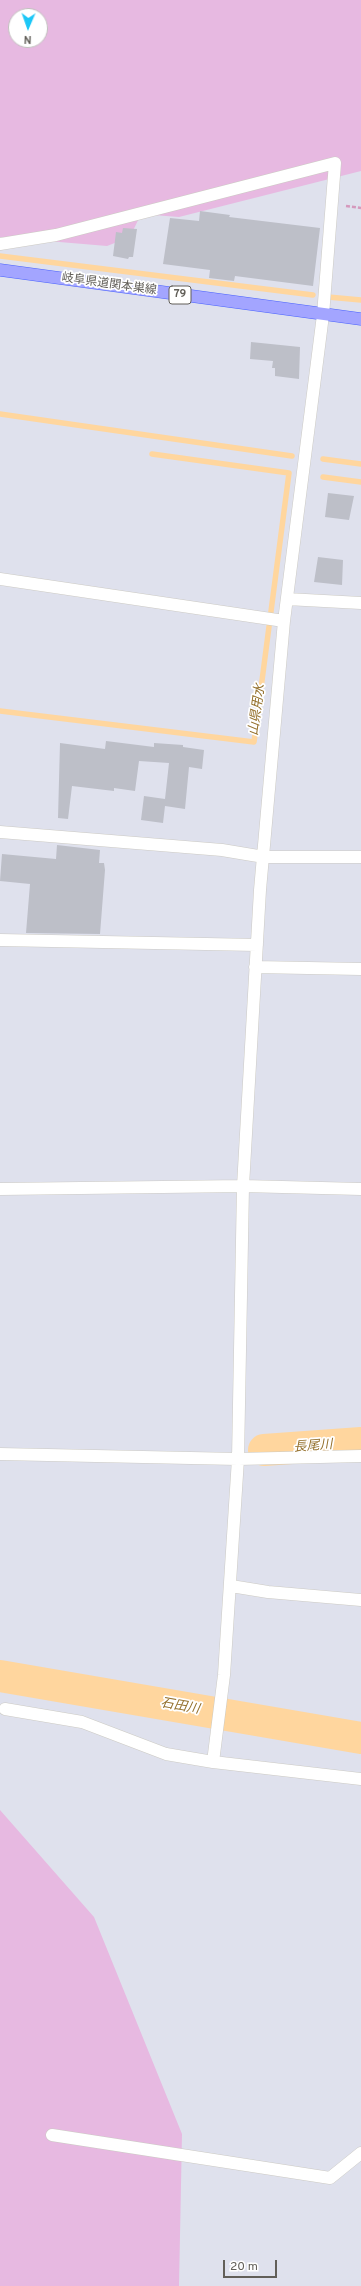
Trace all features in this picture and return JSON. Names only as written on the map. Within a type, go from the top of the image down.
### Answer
[{"type":"main road","name":"岐阜県道関本巣線","points":[[0,270],[361,319]]},
{"type":"street","points":[[0,244],[56,235],[335,163],[323,315],[284,621],[255,968],[243,1186],[238,1459],[231,1586],[224,1675],[214,1744],[213,1762]]},
{"type":"street","points":[[0,579],[284,621]]},
{"type":"street","points":[[287,599],[361,603]]},
{"type":"street","points":[[0,832],[222,850],[264,857],[361,857]]},
{"type":"street","points":[[0,940],[257,945]]},
{"type":"street","points":[[255,968],[361,969]]},
{"type":"street","points":[[0,1188],[243,1186],[361,1189]]},
{"type":"street","points":[[0,1454],[238,1459],[361,1456]]},
{"type":"street","points":[[231,1586],[268,1592],[361,1600]]},
{"type":"street","points":[[5,1709],[82,1722],[166,1754],[213,1762],[361,1779]]},
{"type":"street","points":[[52,2135],[330,2178],[361,2154]]},
{"type":"shaded area","points":[[0,0],[361,0],[361,171],[179,217],[141,214],[130,237],[107,246],[0,237]]},
{"type":"shaded area","points":[[0,1810],[94,1917],[182,2134],[179,2286],[0,2286]]},
{"type":"building","points":[[200,211],[230,215],[229,217],[320,228],[313,286],[235,276],[234,281],[209,278],[210,270],[163,264],[170,218],[199,221]]},
{"type":"building","points":[[123,228],[137,229],[133,257],[129,257],[128,259],[113,256],[116,232],[122,233]]},
{"type":"building","points":[[251,342],[300,347],[299,379],[275,376],[275,368],[272,368],[273,361],[250,359]]},
{"type":"building","points":[[328,493],[354,496],[349,520],[325,517]]},
{"type":"building","points":[[318,557],[343,560],[342,585],[314,582]]},
{"type":"building","points":[[106,741],[154,747],[154,743],[183,745],[183,747],[204,750],[202,769],[189,767],[185,809],[165,806],[163,823],[141,820],[144,796],[165,799],[169,763],[139,761],[135,791],[114,788],[114,791],[72,786],[68,819],[58,818],[60,743],[105,749]]},
{"type":"building","points":[[57,845],[100,850],[99,863],[104,863],[105,870],[100,934],[26,933],[30,884],[0,881],[2,854],[56,859]]},
{"type":"waterway","points":[[0,256],[313,295]]},
{"type":"waterway","points":[[328,297],[361,300]]},
{"type":"waterway","points":[[0,414],[292,456]]},
{"type":"waterway","name":"山県用水","points":[[0,711],[254,742],[289,473],[152,454]]},
{"type":"waterway","points":[[323,459],[361,464]]},
{"type":"waterway","name":"山県用水","points":[[323,477],[361,482]]},
{"type":"waterway","name":"長尾川","points":[[264,1450],[361,1443]]},
{"type":"waterway","name":"石田川","points":[[0,1676],[361,1738]]}]
